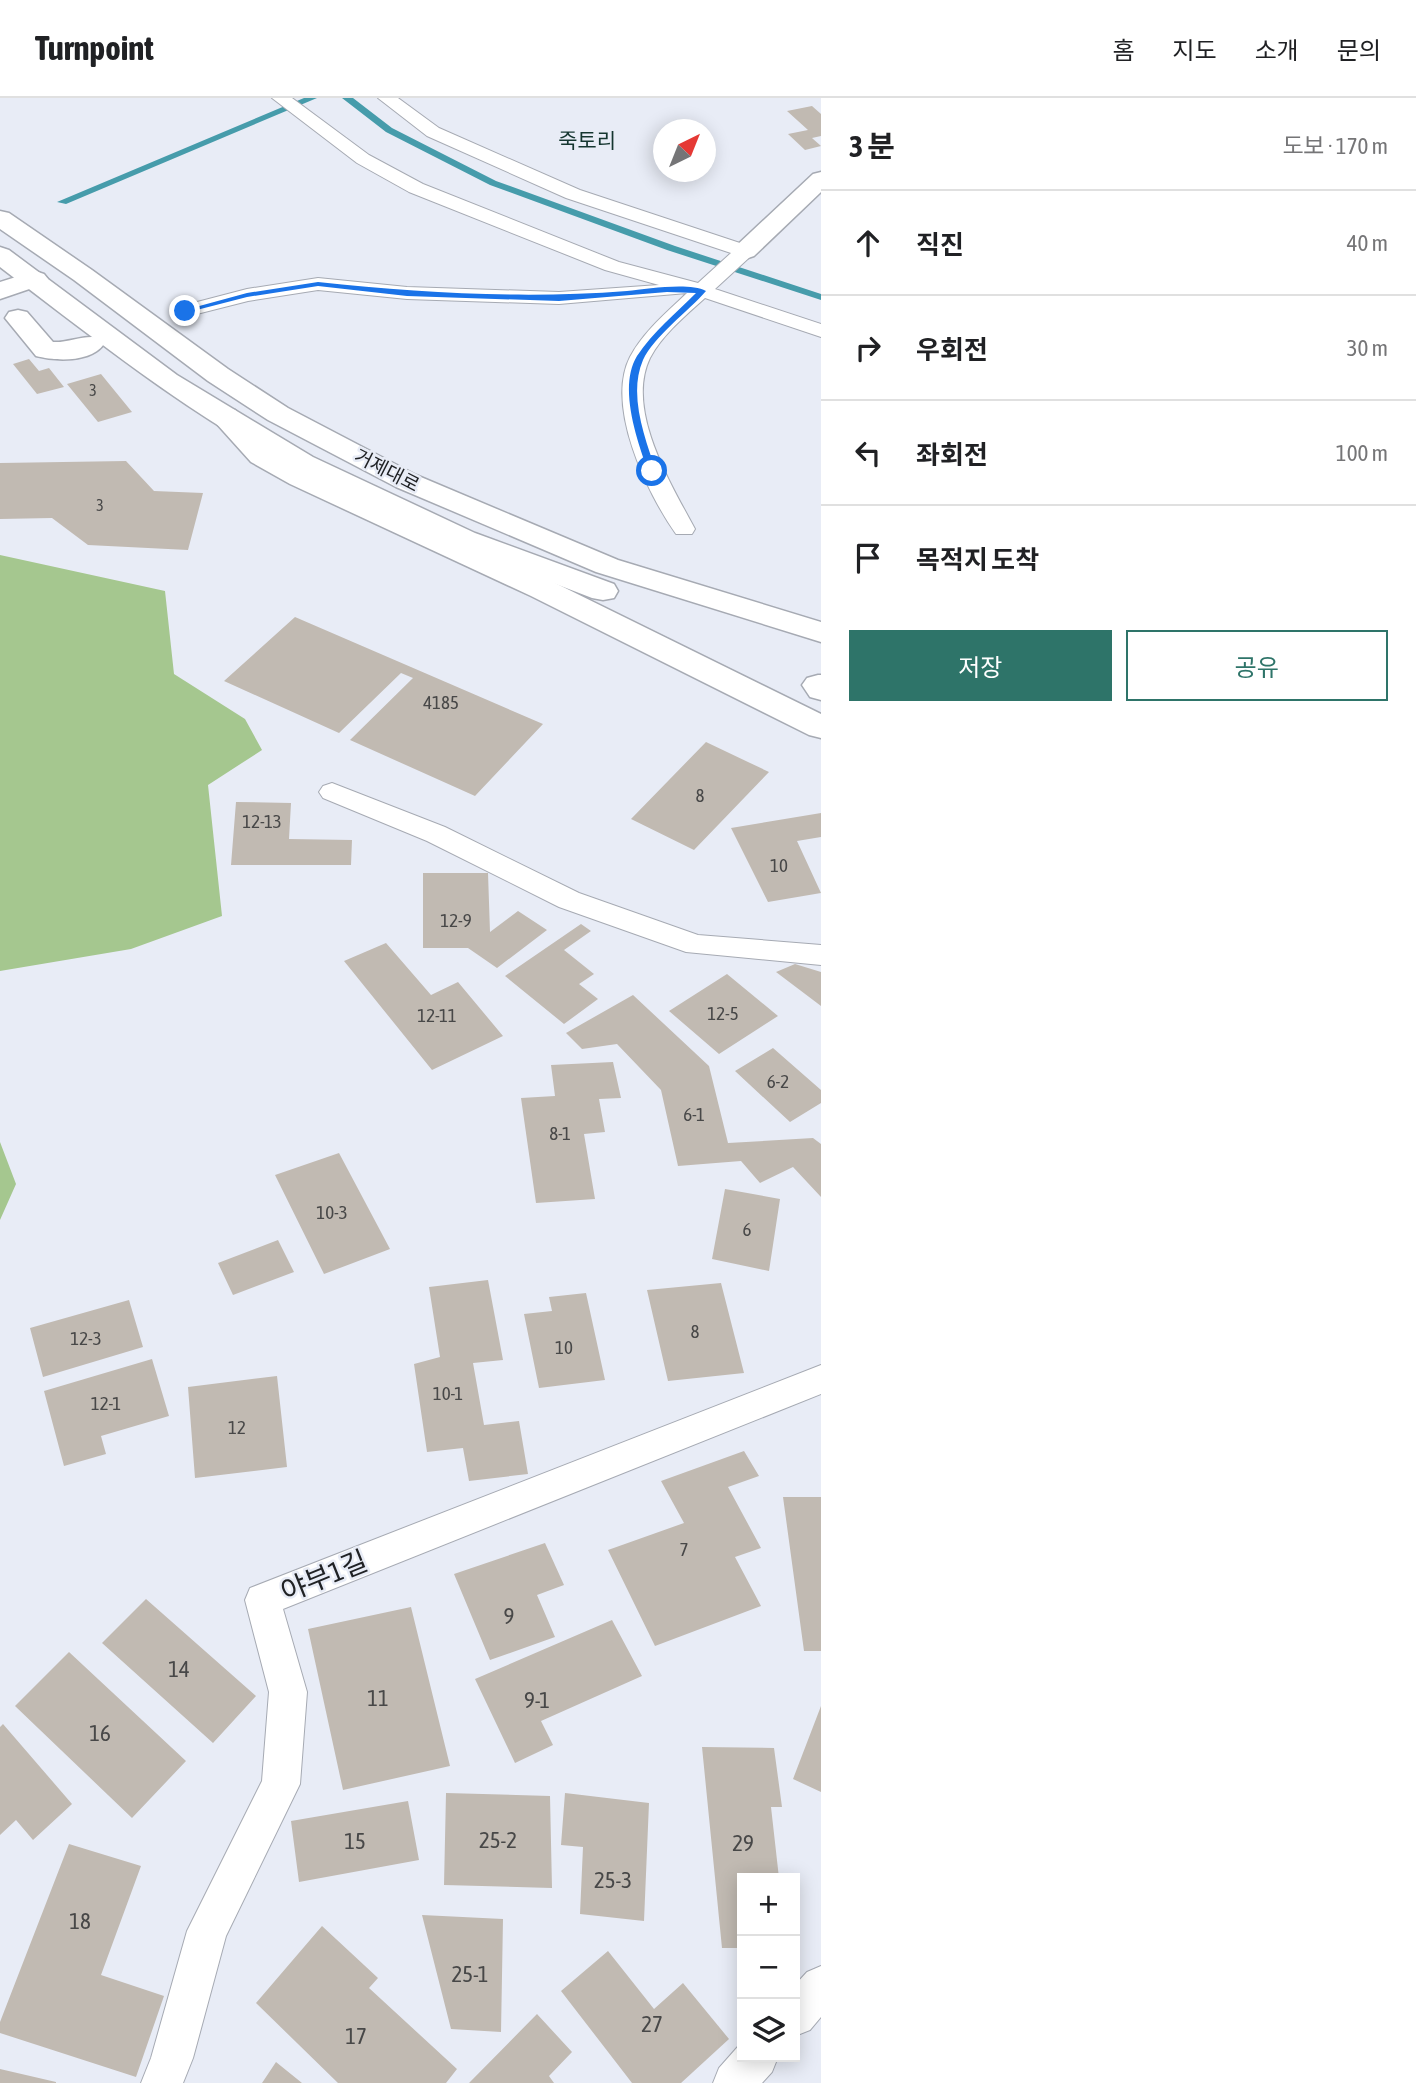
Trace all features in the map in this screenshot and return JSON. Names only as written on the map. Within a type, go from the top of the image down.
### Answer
[{"type":"main road","points":[[745,251],[821,178]]},
{"type":"main road","name":"거제대로","points":[[0,218],[83,275],[218,375],[278,414],[405,481],[607,566],[821,632]]},
{"type":"main road","name":"거제대로","points":[[0,255],[167,380],[303,463],[464,539],[820,678]]},
{"type":"main road","points":[[0,291],[35,279]]},
{"type":"main road","points":[[0,297],[9,322],[45,350],[71,351],[91,344]]},
{"type":"main road","points":[[225,416],[261,456],[300,478],[519,578],[821,727]]},
{"type":"lane","points":[[281,98],[363,159],[416,188],[612,266],[703,291],[821,331]]},
{"type":"lane","points":[[387,98],[433,132],[573,194],[745,251],[667,325],[640,359],[634,388],[637,429],[652,471],[684,529]]},
{"type":"lane","points":[[185,311],[247,295],[318,284],[407,293],[559,298],[667,290],[703,291]]},
{"type":"lane","points":[[734,302],[821,350]]},
{"type":"lane","points":[[332,792],[436,834],[569,900],[696,945],[821,955]]},
{"type":"lane","name":"야부1길","points":[[162,2083],[172,2058],[207,1931],[281,1784],[288,1692],[263,1600],[821,1379]]},
{"type":"lane","points":[[800,2009],[821,1986]]},
{"type":"lane","points":[[734,2083],[753,2062]]},
{"type":"green space","points":[[0,555],[165,591],[174,674],[245,719],[262,750],[208,785],[222,916],[131,949],[0,971]]},
{"type":"green space","points":[[0,1142],[16,1184],[0,1220]]},
{"type":"building","points":[[812,106],[821,114],[821,136],[812,138],[821,146],[805,150],[788,134],[808,130],[787,111]]},
{"type":"building","points":[[29,359],[39,371],[49,368],[64,387],[37,394],[13,364]]},
{"type":"building","points":[[101,374],[132,412],[98,422],[67,384]]},
{"type":"building","points":[[126,461],[154,491],[203,493],[188,550],[88,545],[52,518],[0,519],[0,463]]},
{"type":"building","points":[[295,617],[543,724],[475,796],[350,740],[413,678],[401,673],[339,733],[224,681]]},
{"type":"building","points":[[706,742],[769,772],[694,850],[631,819]]},
{"type":"building","points":[[236,802],[291,803],[289,839],[352,840],[351,865],[231,865]]},
{"type":"building","points":[[821,813],[821,837],[797,841],[821,893],[768,902],[731,828]]},
{"type":"building","points":[[423,873],[488,873],[490,932],[518,911],[547,930],[497,968],[468,948],[423,948]]},
{"type":"building","points":[[581,924],[591,931],[564,950],[594,974],[579,984],[598,999],[564,1024],[505,976]]},
{"type":"building","points":[[386,943],[431,995],[458,982],[503,1036],[432,1070],[344,961]]},
{"type":"building","points":[[795,964],[821,972],[821,1006],[776,972]]},
{"type":"building","points":[[727,974],[778,1016],[719,1054],[669,1011]]},
{"type":"building","points":[[633,995],[709,1066],[728,1143],[813,1138],[821,1144],[821,1197],[793,1167],[760,1183],[741,1161],[678,1166],[661,1090],[617,1044],[582,1049],[566,1033]]},
{"type":"building","points":[[773,1048],[821,1090],[821,1103],[790,1122],[735,1071]]},
{"type":"building","points":[[613,1062],[621,1098],[599,1099],[605,1132],[584,1134],[595,1199],[536,1203],[521,1098],[555,1096],[551,1065]]},
{"type":"building","points":[[339,1153],[390,1249],[324,1274],[275,1175]]},
{"type":"building","points":[[725,1189],[780,1199],[769,1271],[712,1259]]},
{"type":"building","points":[[278,1240],[294,1272],[233,1295],[218,1263]]},
{"type":"building","points":[[488,1280],[503,1360],[473,1363],[484,1425],[519,1421],[528,1474],[469,1481],[463,1448],[427,1452],[414,1364],[440,1357],[429,1287]]},
{"type":"building","points":[[721,1283],[744,1373],[668,1381],[647,1290]]},
{"type":"building","points":[[586,1293],[605,1380],[539,1388],[524,1314],[552,1311],[549,1297]]},
{"type":"building","points":[[129,1300],[143,1347],[43,1377],[30,1328]]},
{"type":"building","points":[[152,1359],[169,1416],[101,1436],[106,1454],[64,1466],[44,1391]]},
{"type":"building","points":[[277,1376],[287,1467],[195,1478],[188,1387]]},
{"type":"building","points":[[744,1451],[759,1476],[728,1487],[761,1548],[735,1557],[761,1606],[655,1646],[608,1550],[684,1523],[661,1481]]},
{"type":"building","points":[[783,1497],[821,1497],[821,1651],[804,1651]]},
{"type":"building","points":[[545,1543],[564,1585],[537,1595],[555,1637],[490,1660],[454,1574]]},
{"type":"building","points":[[146,1599],[256,1696],[213,1743],[102,1643]]},
{"type":"building","points":[[411,1607],[450,1766],[343,1790],[308,1629]]},
{"type":"building","points":[[612,1620],[642,1676],[541,1721],[553,1745],[515,1763],[475,1679]]},
{"type":"building","points":[[69,1652],[186,1761],[132,1818],[15,1706]]},
{"type":"building","points":[[821,1706],[821,1792],[793,1779]]},
{"type":"building","points":[[3,1724],[72,1804],[33,1840],[16,1820],[0,1835],[0,1727]]},
{"type":"building","points":[[702,1747],[774,1748],[782,1807],[771,1807],[778,1873],[737,1873],[737,1948],[722,1948]]},
{"type":"building","points":[[446,1793],[550,1796],[552,1888],[444,1885]]},
{"type":"building","points":[[565,1793],[649,1803],[644,1921],[580,1914],[583,1847],[561,1845]]},
{"type":"building","points":[[408,1801],[419,1860],[299,1882],[291,1821]]},
{"type":"building","points":[[69,1844],[141,1866],[101,1975],[164,1996],[136,2077],[0,2033],[0,2022]]},
{"type":"building","points":[[422,1915],[503,1919],[501,2032],[451,2029]]},
{"type":"building","points":[[322,1926],[378,1978],[369,1988],[457,2069],[446,2083],[338,2083],[256,2003]]},
{"type":"building","points":[[608,1951],[654,2009],[683,1983],[729,2039],[681,2083],[632,2083],[561,1991]]},
{"type":"building","points":[[537,2014],[572,2052],[549,2076],[554,2083],[469,2083]]},
{"type":"building","points":[[276,2062],[302,2083],[262,2083]]},
{"type":"building","points":[[0,2069],[56,2082],[56,2083],[0,2083]]},
{"type":"waterway","points":[[62,202],[312,98]]},
{"type":"waterway","points":[[347,98],[389,130],[493,183],[671,248],[821,297]]},
{"type":"district","name":"죽토리","points":[[587,140]]},
{"type":"route","points":[[185,311],[247,295],[318,284],[407,293],[559,298],[667,290],[703,291],[667,325],[640,359],[634,388],[637,429],[652,471]]}]
